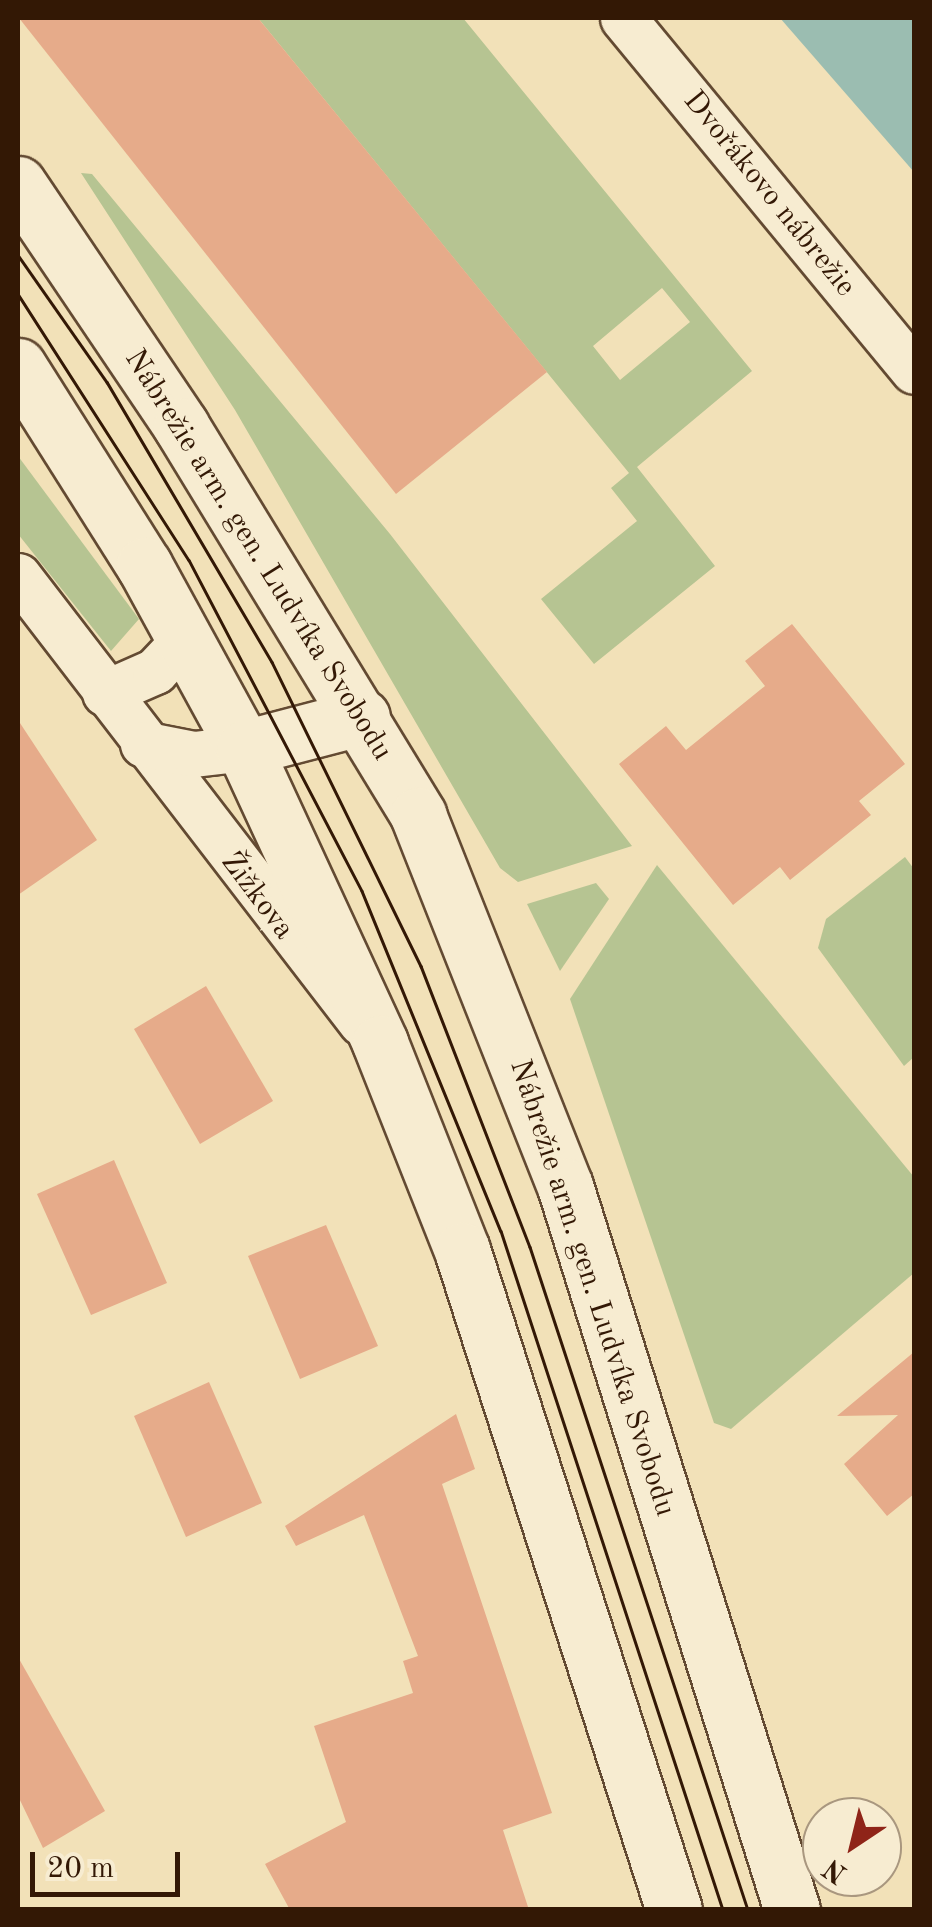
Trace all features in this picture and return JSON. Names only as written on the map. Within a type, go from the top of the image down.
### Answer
[{"type":"main road","name":"Nábrežie arm. gen. Ludvíka Svobodu","points":[[18,184],[362,717],[418,815],[565,1186],[792,1910]]},
{"type":"main road","points":[[18,366],[185,639],[244,748],[380,1043],[462,1250],[674,1910]]},
{"type":"main road","points":[[244,748],[362,717]]},
{"type":"street","name":"Dvořákovo nábrežie","points":[[623,18],[914,371]]},
{"type":"street","name":"Žižkova","points":[[18,576],[143,744],[380,1043]]},
{"type":"street","points":[[105,693],[155,671],[185,639]]},
{"type":"street","points":[[143,744],[194,754],[244,748]]},
{"type":"green space","points":[[258,18],[463,18],[752,371],[637,467],[715,566],[594,664],[541,599],[637,521],[611,488],[629,473]],"holes":[[[662,288],[690,322],[620,380],[593,346]]]},
{"type":"green space","points":[[81,173],[92,174],[390,534],[632,846],[518,882],[500,868],[235,410]]},
{"type":"green space","points":[[18,456],[139,619],[111,651],[18,534]]},
{"type":"green space","points":[[905,857],[914,869],[914,1057],[904,1066],[818,948],[826,919]]},
{"type":"green space","points":[[657,865],[914,1177],[914,1273],[731,1429],[714,1423],[570,999]]},
{"type":"green space","points":[[596,883],[609,899],[560,971],[527,904]]},
{"type":"water","points":[[780,18],[914,18],[914,172]]},
{"type":"building","points":[[19,18],[258,18],[547,372],[396,494]]},
{"type":"building","points":[[792,624],[905,764],[859,801],[871,815],[790,880],[780,867],[733,905],[619,764],[666,726],[686,750],[765,686],[745,661]]},
{"type":"building","points":[[18,720],[97,840],[18,895]]},
{"type":"building","points":[[206,986],[273,1101],[200,1144],[134,1029]]},
{"type":"building","points":[[114,1160],[167,1283],[91,1315],[37,1194]]},
{"type":"building","points":[[326,1225],[378,1346],[300,1379],[248,1256]]},
{"type":"building","points":[[914,1352],[914,1494],[887,1516],[844,1464],[898,1415],[837,1416]]},
{"type":"building","points":[[209,1382],[262,1503],[186,1537],[134,1416]]},
{"type":"building","points":[[456,1414],[475,1469],[442,1484],[552,1813],[503,1830],[529,1910],[290,1910],[265,1864],[346,1822],[314,1726],[413,1693],[403,1661],[418,1656],[364,1515],[296,1546],[285,1526]]},
{"type":"building","points":[[18,1657],[105,1811],[43,1848],[18,1796]]},
{"type":"tram line","points":[[18,255],[107,382],[272,662],[421,966],[530,1247],[748,1910]]},
{"type":"tram line","points":[[18,294],[189,560],[362,891],[501,1231],[723,1910]]}]
